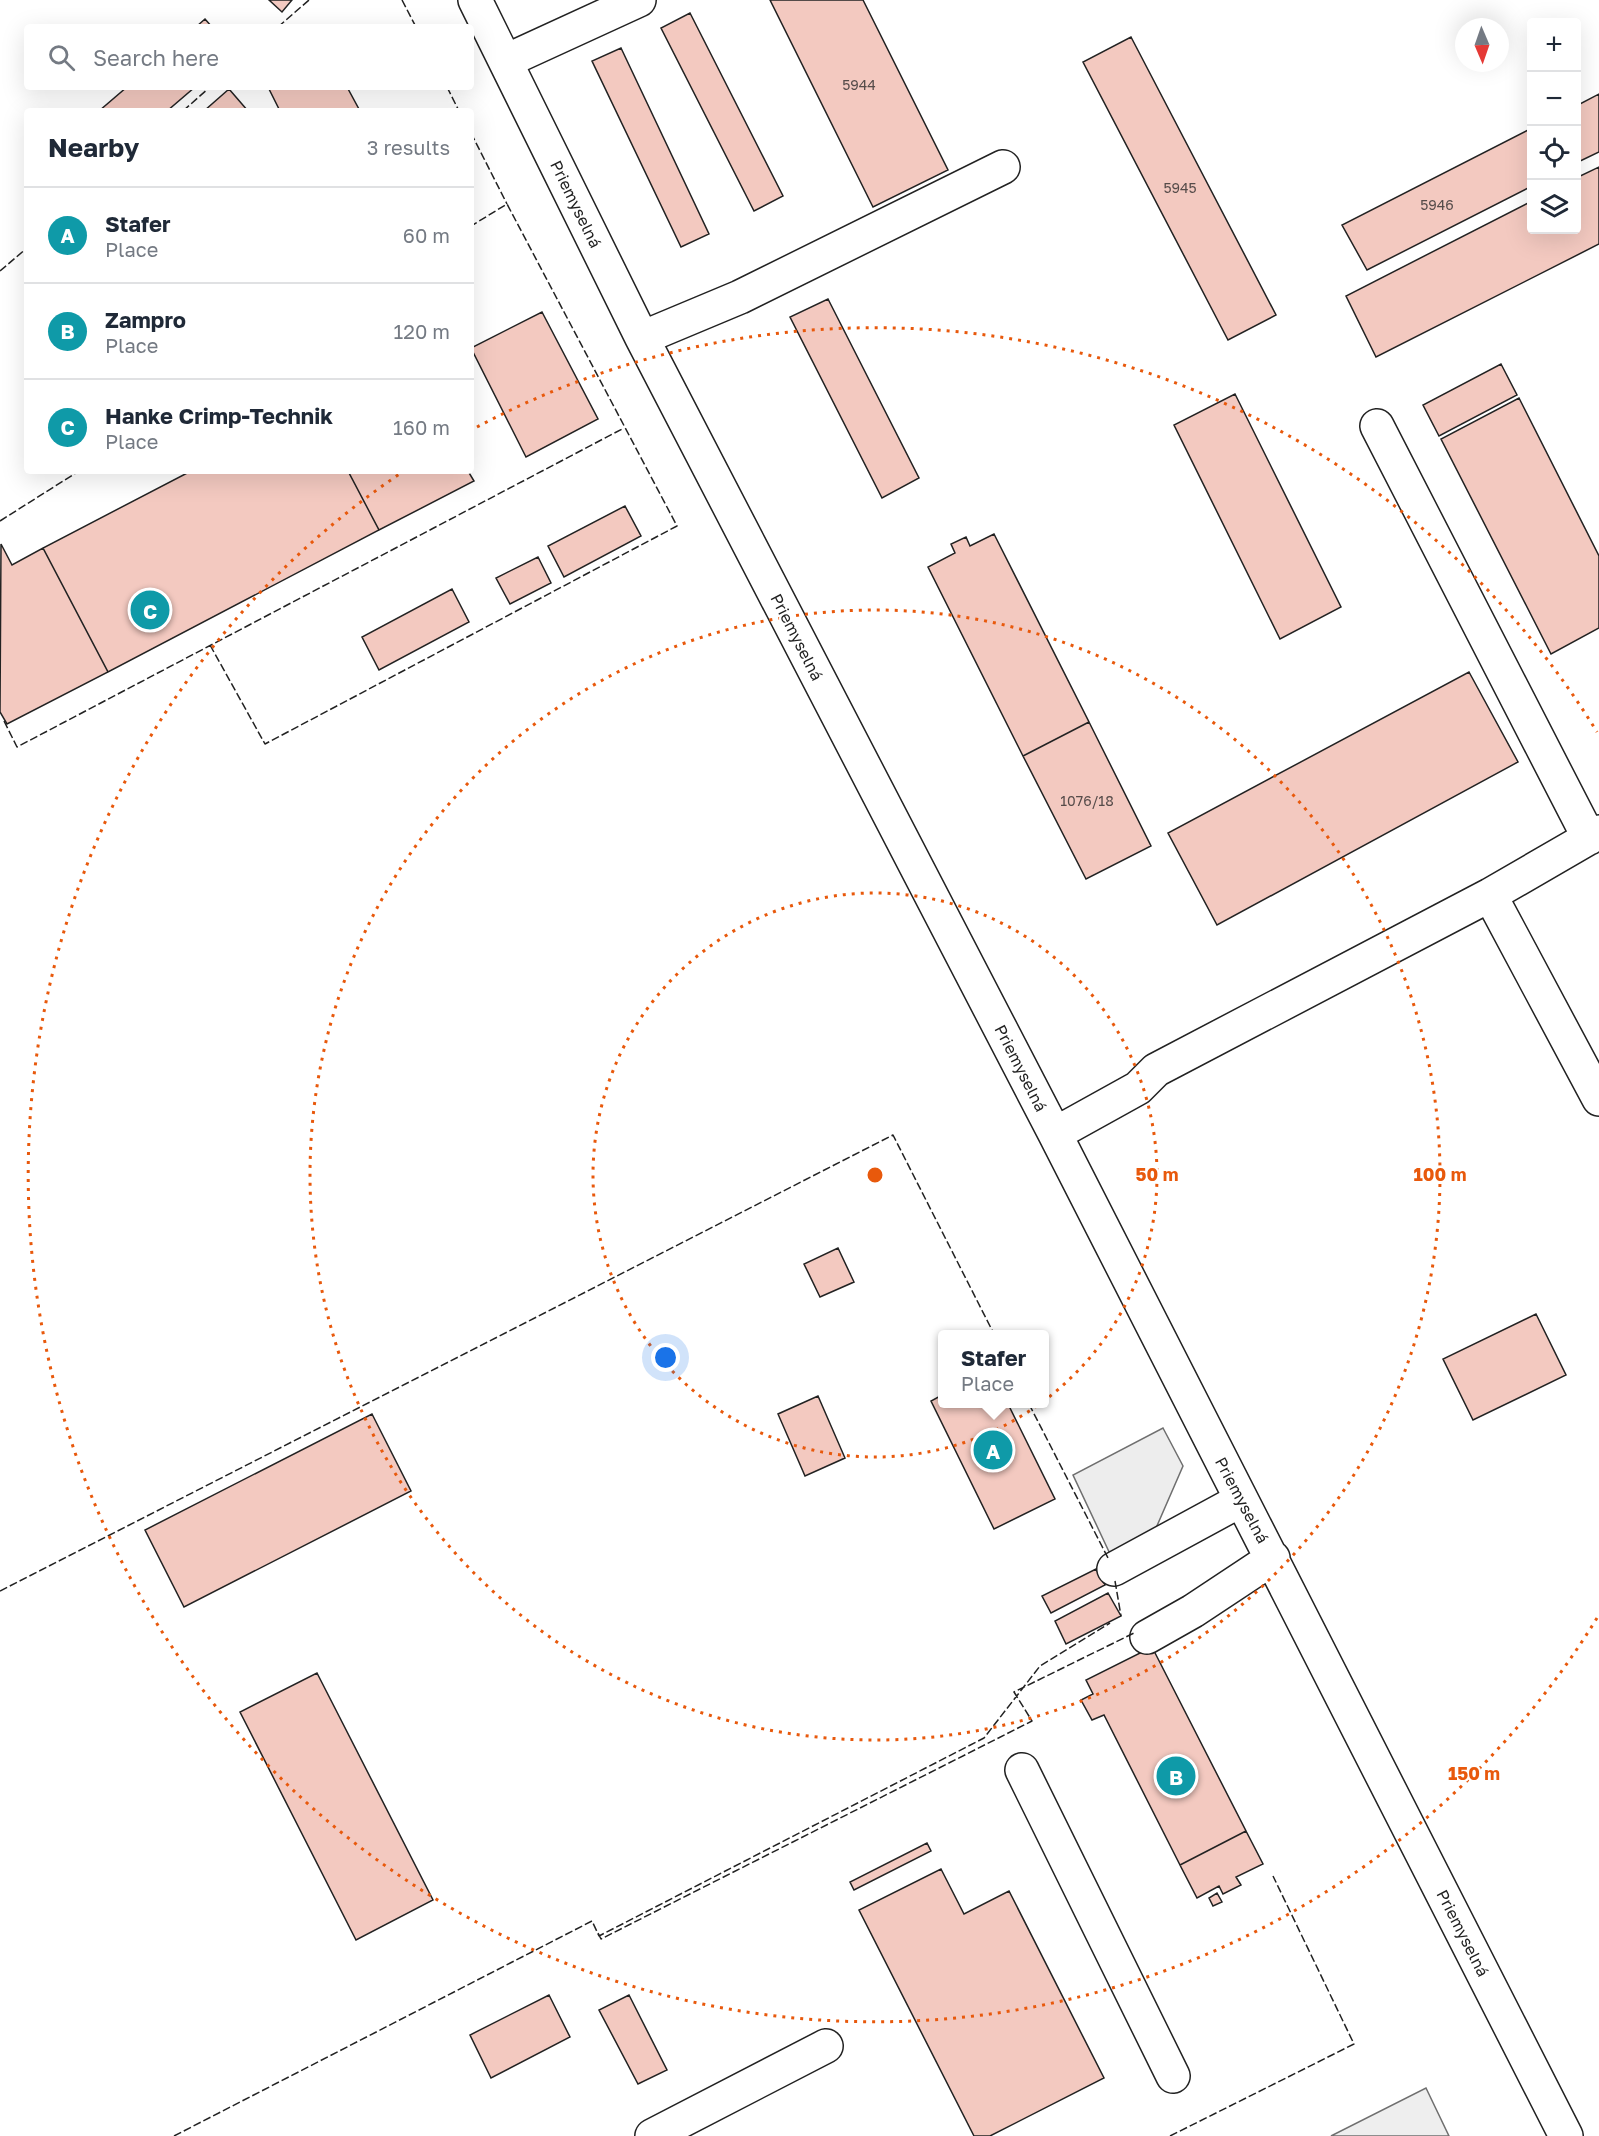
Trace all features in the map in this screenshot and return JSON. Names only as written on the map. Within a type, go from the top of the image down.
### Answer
[{"type":"lane","name":"Priemyselná","points":[[475,0],[642,338],[1273,1558],[1566,2136]]},
{"type":"lane","points":[[506,61],[639,0]]},
{"type":"lane","points":[[642,338],[740,297],[1003,167]]},
{"type":"lane","points":[[1055,1134],[1138,1088],[1156,1070],[1490,894],[1594,835],[1377,426]]},
{"type":"lane","points":[[1490,894],[1599,1099]]},
{"type":"lane","points":[[1114,1569],[1241,1500]]},
{"type":"lane","points":[[1147,1637],[1193,1611],[1273,1558]]},
{"type":"lane","points":[[1022,1770],[1173,2076]]},
{"type":"lane","points":[[652,2136],[826,2046]]},
{"type":"shaded area","points":[[1163,1428],[1183,1466],[1153,1535],[1111,1556],[1073,1475]]},
{"type":"shaded area","points":[[1426,2088],[1449,2136],[1331,2136]]},
{"type":"building","points":[[269,0],[292,0],[282,12]]},
{"type":"building","points":[[770,0],[863,0],[948,170],[873,207]]},
{"type":"building","points":[[690,13],[783,196],[754,211],[661,28]]},
{"type":"building","points":[[205,19],[209,24],[199,24]]},
{"type":"building","points":[[1131,37],[1276,315],[1228,340],[1083,62]]},
{"type":"building","points":[[621,48],[709,234],[681,247],[592,61]]},
{"type":"building","points":[[124,90],[192,90],[170,108],[102,108]]},
{"type":"building","points":[[230,90],[245,108],[207,108]]},
{"type":"building","points":[[270,90],[349,90],[358,108],[278,108]]},
{"type":"building","points":[[1599,94],[1599,152],[1581,161],[1581,126],[1581,103]]},
{"type":"building","points":[[1527,131],[1527,189],[1367,270],[1342,225]]},
{"type":"building","points":[[1599,167],[1599,244],[1376,357],[1346,296],[1527,204],[1527,234],[1581,234],[1581,176]]},
{"type":"building","points":[[828,299],[919,478],[882,498],[790,317]]},
{"type":"building","points":[[542,312],[598,419],[526,457],[474,354],[474,346]]},
{"type":"building","points":[[1501,364],[1517,395],[1439,436],[1423,405]]},
{"type":"building","points":[[1235,394],[1341,607],[1280,639],[1174,425]]},
{"type":"building","points":[[1519,398],[1599,556],[1599,628],[1551,654],[1441,439]]},
{"type":"building","points":[[185,474],[350,474],[379,530],[108,672],[43,548]]},
{"type":"building","points":[[350,474],[470,474],[474,481],[379,530]]},
{"type":"building","points":[[625,506],[641,536],[564,577],[548,546]]},
{"type":"building","points":[[994,534],[1089,722],[1023,756],[928,567],[955,553],[951,544],[966,537],[970,546]]},
{"type":"building","points":[[1,544],[12,565],[43,548],[108,672],[7,724],[0,712]]},
{"type":"building","points":[[538,557],[551,583],[510,604],[496,578]]},
{"type":"building","points":[[452,589],[469,622],[379,670],[362,637]]},
{"type":"building","points":[[1469,672],[1518,762],[1217,925],[1168,833]]},
{"type":"building","points":[[1089,722],[1151,846],[1086,879],[1023,756]]},
{"type":"building","points":[[838,1248],[854,1282],[820,1297],[804,1264]]},
{"type":"building","points":[[1536,1314],[1566,1375],[1473,1420],[1443,1359]]},
{"type":"building","points":[[818,1396],[845,1458],[805,1476],[778,1414]]},
{"type":"building","points":[[938,1397],[938,1408],[1010,1408],[1055,1499],[994,1529],[931,1401]]},
{"type":"building","points":[[372,1414],[411,1491],[184,1607],[145,1530]]},
{"type":"building","points":[[1096,1569],[1105,1585],[1051,1613],[1042,1596]]},
{"type":"building","points":[[1108,1593],[1121,1616],[1066,1644],[1055,1621]]},
{"type":"building","points":[[1152,1647],[1246,1831],[1180,1865],[1104,1715],[1092,1720],[1081,1700],[1093,1694],[1086,1680]]},
{"type":"building","points":[[317,1673],[433,1900],[356,1940],[240,1712]]},
{"type":"building","points":[[1246,1831],[1263,1864],[1236,1877],[1241,1885],[1223,1894],[1219,1886],[1197,1898],[1180,1865]]},
{"type":"building","points":[[927,1843],[931,1851],[854,1890],[850,1882]]},
{"type":"building","points":[[941,1869],[964,1914],[1009,1891],[1104,2078],[990,2136],[974,2136],[859,1910]]},
{"type":"building","points":[[1217,1893],[1222,1902],[1213,1906],[1209,1898]]},
{"type":"building","points":[[549,1995],[570,2037],[491,2078],[470,2035]]},
{"type":"building","points":[[629,1995],[667,2070],[638,2084],[599,2010]]},
{"type":"fence","points":[[281,24],[309,0]]},
{"type":"fence","points":[[402,0],[414,24]]},
{"type":"fence","points":[[186,108],[207,90]]},
{"type":"fence","points":[[448,90],[458,108]]},
{"type":"fence","points":[[474,139],[507,204]]},
{"type":"fence","points":[[210,645],[265,744],[677,526],[507,204],[474,224]]},
{"type":"fence","points":[[0,271],[24,251]]},
{"type":"fence","points":[[4,721],[17,747],[624,428]]},
{"type":"fence","points":[[0,521],[74,474]]},
{"type":"fence","points":[[0,1591],[893,1135],[992,1330]]},
{"type":"fence","points":[[1031,1408],[1108,1558]]},
{"type":"fence","points":[[1115,1581],[1121,1616]]},
{"type":"fence","points":[[174,2136],[592,1921],[599,1936],[984,1738],[1040,1666],[1110,1623]]},
{"type":"fence","points":[[598,1933],[601,1939],[1032,1721],[1014,1692],[1134,1633]]},
{"type":"fence","points":[[1170,2136],[1354,2044],[1273,1876]]},
{"type":"place","name":"Hanke Crimp-Technik","points":[[150,610]]},
{"type":"place","name":"Stafer","points":[[993,1450]]},
{"type":"place","name":"Zampro","points":[[1176,1776]]}]
